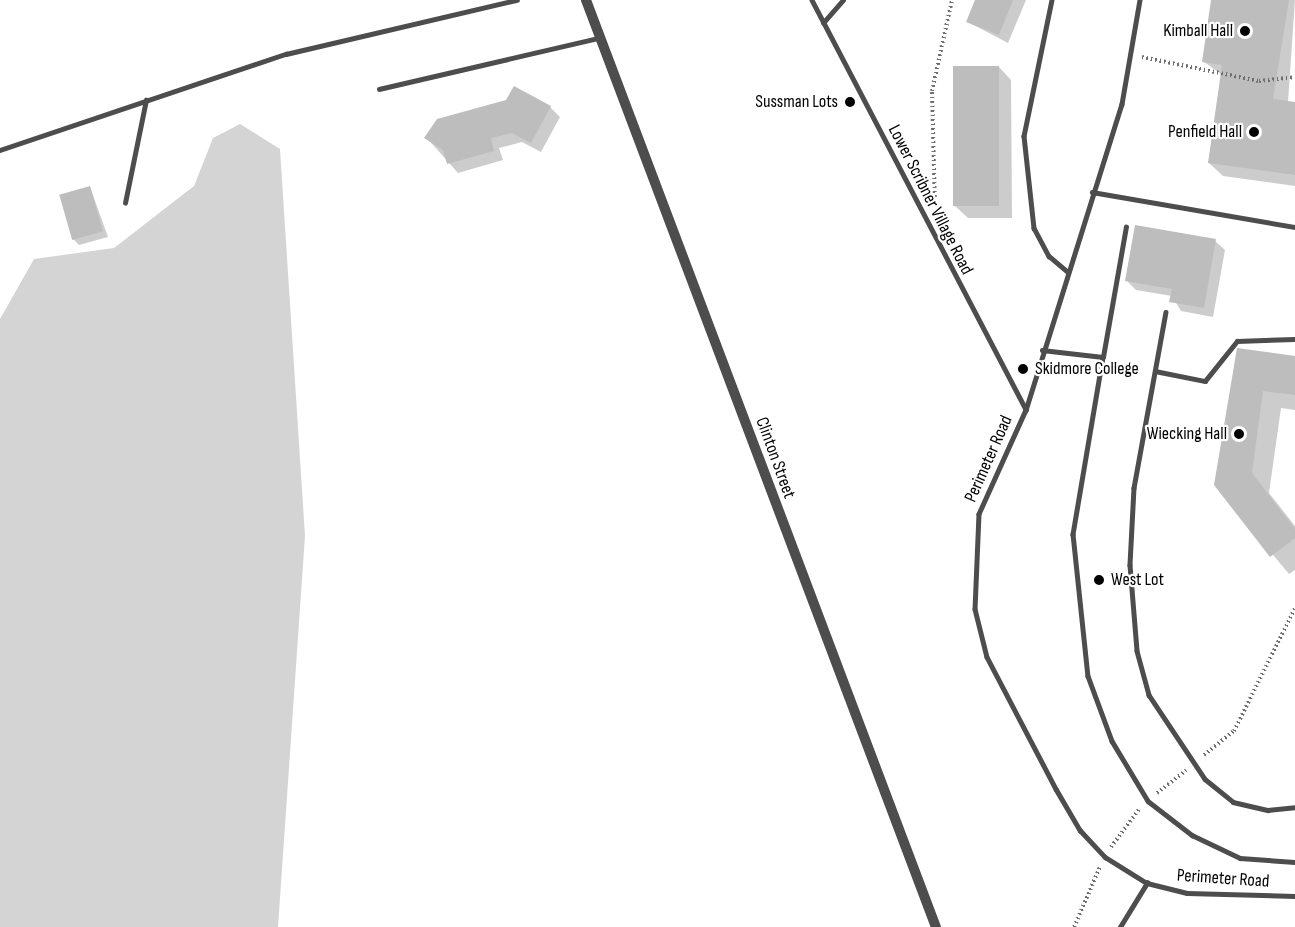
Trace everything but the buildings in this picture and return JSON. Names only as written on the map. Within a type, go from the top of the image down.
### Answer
[{"type":"street","name":"Clinton Street","points":[[586,0],[936,927]]},
{"type":"lane","points":[[0,150],[286,54],[517,0]]},
{"type":"lane","name":"Lower Scribner Village Road","points":[[812,0],[1026,410]]},
{"type":"lane","points":[[823,23],[843,0]]},
{"type":"lane","points":[[1052,0],[1024,136],[1034,228],[1049,256],[1067,271]]},
{"type":"lane","name":"Perimeter Road","points":[[1140,0],[1133,54],[1042,350],[1026,410],[979,513],[975,609],[987,657],[1056,789],[1080,830],[1105,857],[1147,884],[1187,893],[1295,896]]},
{"type":"lane","points":[[379,89],[600,37]]},
{"type":"lane","points":[[125,203],[146,100]]},
{"type":"lane","points":[[1092,192],[1295,227]]},
{"type":"lane","points":[[1126,227],[1073,534],[1076,593],[1088,676],[1112,741],[1148,801],[1192,835],[1240,858],[1295,862]]},
{"type":"lane","points":[[1166,312],[1134,488],[1130,565],[1137,651],[1149,695],[1194,764],[1233,802],[1268,810],[1295,807]]},
{"type":"lane","points":[[1155,371],[1205,381],[1237,341],[1295,339]]},
{"type":"lane","points":[[1042,350],[1103,357]]},
{"type":"lane","points":[[1120,927],[1147,884]]},
{"type":"path","points":[[936,218],[930,177],[932,92],[952,0]]},
{"type":"path","points":[[1133,54],[1258,81],[1295,77]]},
{"type":"path","points":[[1074,927],[1105,857],[1129,817],[1234,731],[1295,608]]},
{"type":"shaded area","points":[[240,124],[280,149],[305,536],[278,927],[0,927],[0,319],[34,259],[114,248],[194,186],[213,138]]},
{"type":"place","name":"Kimball Hall","points":[[1245,31]]},
{"type":"place","name":"Sussman Lots","points":[[850,102]]},
{"type":"place","name":"Penfield Hall","points":[[1254,132]]},
{"type":"place","name":"Skidmore College","points":[[1023,369]]},
{"type":"place","name":"Wiecking Hall","points":[[1239,434]]},
{"type":"place","name":"West Lot","points":[[1099,580]]}]
